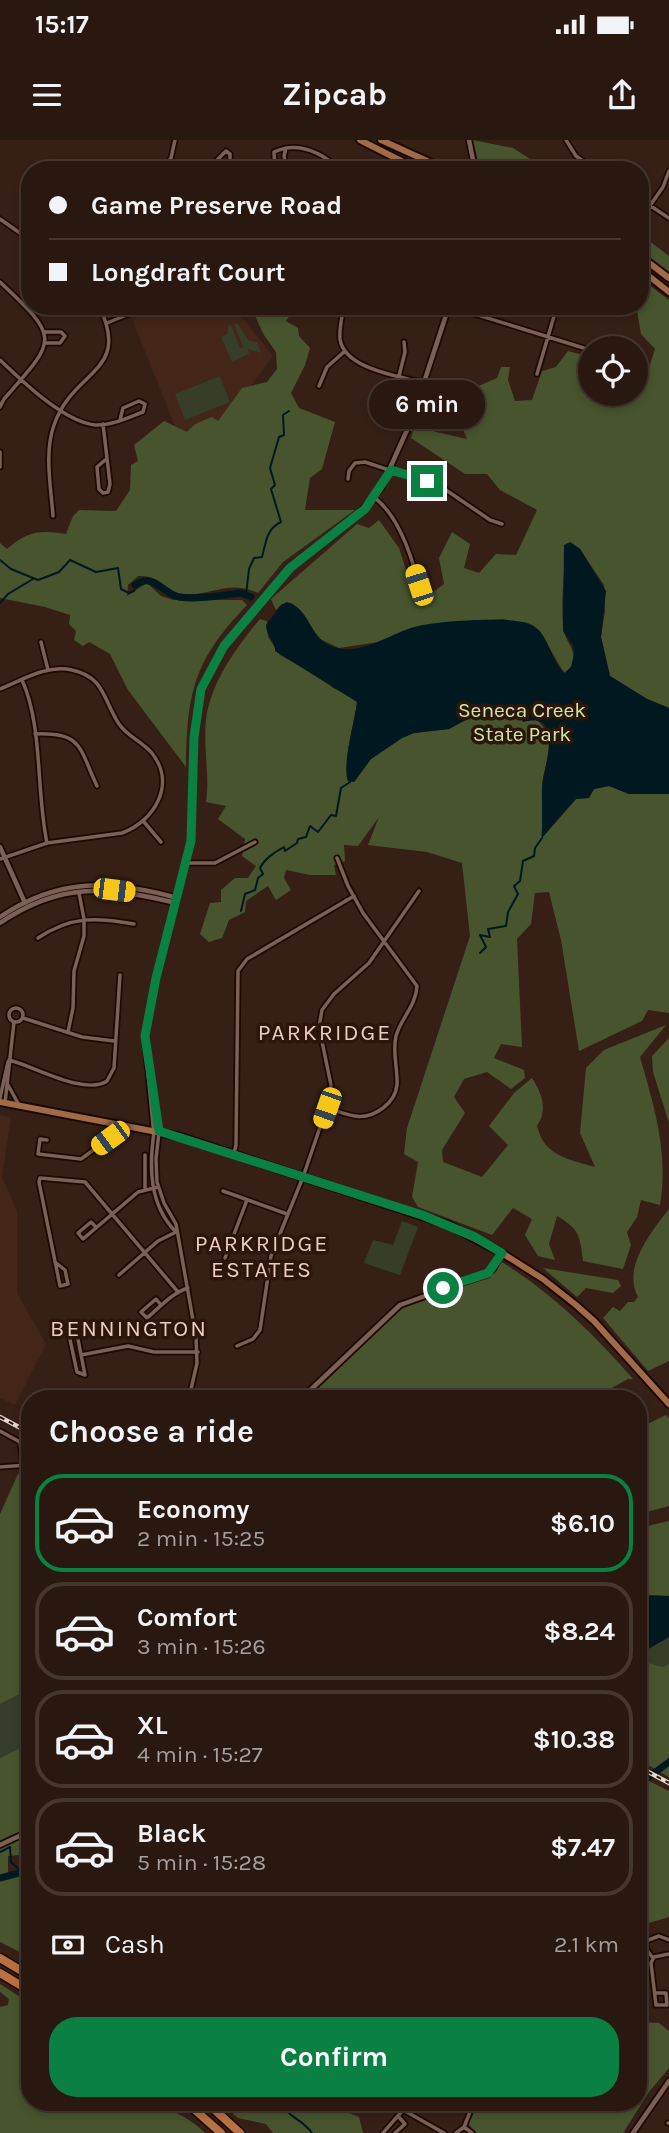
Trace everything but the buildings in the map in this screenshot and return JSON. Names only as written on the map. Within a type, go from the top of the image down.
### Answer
[{"type":"highway","points":[[0,1958],[21,1971]]},
{"type":"highway","points":[[0,1973],[21,1986]]},
{"type":"highway","points":[[196,2111],[221,2133]]},
{"type":"highway","points":[[216,2111],[240,2133]]},
{"type":"main road","points":[[360,140],[401,161]]},
{"type":"main road","points":[[381,140],[427,161]]},
{"type":"main road","points":[[649,263],[669,278]]},
{"type":"main road","points":[[649,276],[669,292]]},
{"type":"main road","points":[[2,1101],[157,1131],[234,1153],[422,1215],[475,1237],[543,1279],[594,1321],[669,1404]]},
{"type":"street","points":[[170,161],[175,140]]},
{"type":"street","points":[[470,140],[474,161]]},
{"type":"street","points":[[566,140],[576,156],[583,161]]},
{"type":"street","points":[[274,161],[274,152],[305,147],[314,149],[329,161]]},
{"type":"street","points":[[285,161],[286,148]]},
{"type":"street","points":[[216,161],[226,151],[230,154],[229,161]]},
{"type":"street","points":[[669,171],[663,187],[650,205],[669,218]]},
{"type":"street","points":[[0,219],[21,234]]},
{"type":"street","points":[[0,282],[21,301]]},
{"type":"street","points":[[0,407],[41,356],[45,343],[44,332],[36,315]]},
{"type":"street","points":[[53,516],[49,442],[60,409],[106,357],[111,341],[103,315]]},
{"type":"street","points":[[107,323],[127,315]]},
{"type":"street","points":[[343,315],[340,331],[345,352],[359,364],[424,383]]},
{"type":"street","points":[[191,1390],[198,1352],[176,1224],[158,1187],[157,1131],[145,1036],[149,1009],[193,826],[196,711],[210,669],[224,646],[290,568],[357,516],[374,498],[391,470],[446,315]]},
{"type":"street","points":[[477,315],[578,346]]},
{"type":"street","points":[[537,374],[555,315]]},
{"type":"street","points":[[44,332],[61,332],[65,335],[60,343],[45,343]]},
{"type":"street","points":[[398,376],[405,352],[404,342]]},
{"type":"street","points":[[318,386],[327,367],[345,352]]},
{"type":"street","points":[[0,360],[42,398],[92,424],[103,424],[120,420],[143,412],[145,404],[139,401],[123,408],[120,420]]},
{"type":"street","points":[[103,424],[105,460],[110,484],[108,492],[103,493],[99,489],[97,467],[105,460]]},
{"type":"street","points":[[0,452],[0,467]]},
{"type":"street","points":[[348,479],[349,471],[355,463],[365,462],[443,488],[490,520],[502,524]]},
{"type":"street","points":[[374,498],[389,513],[402,538],[422,599]]},
{"type":"street","points":[[41,642],[48,670]]},
{"type":"street","points":[[0,689],[48,670],[69,669],[93,679],[103,690],[119,723],[155,757],[160,768],[162,788],[157,807],[144,822],[122,833],[47,842],[2,858]]},
{"type":"street","points":[[22,680],[32,706],[38,795],[47,842]]},
{"type":"street","points":[[35,734],[62,734],[72,739],[96,786]]},
{"type":"street","points":[[144,822],[161,842]]},
{"type":"street","points":[[186,863],[215,863],[255,842]]},
{"type":"street","points":[[0,847],[2,858],[25,905]]},
{"type":"street","points":[[327,1108],[364,1118],[375,1114],[395,1095],[396,1037],[401,1022],[415,1000],[417,986],[354,896],[337,858]]},
{"type":"street","points":[[0,917],[57,890],[97,884],[132,887],[176,901]]},
{"type":"street","points":[[0,923],[25,905],[79,891],[114,890],[176,901]]},
{"type":"street","points":[[68,1032],[73,1008],[74,971],[83,945],[85,919],[79,891]]},
{"type":"street","points":[[237,1346],[253,1339],[260,1330],[267,1271],[327,1108],[331,1085],[319,1027],[322,1010],[334,994],[369,963],[419,891]]},
{"type":"street","points":[[234,1153],[238,971],[247,959],[354,896]]},
{"type":"street","points":[[38,938],[62,924],[85,919],[134,924]]},
{"type":"street","points":[[9,1060],[45,1074],[99,1085],[107,1081],[113,1072],[120,975]]},
{"type":"street","points":[[14,1022],[8,1016],[12,1009],[21,1010],[23,1018]]},
{"type":"street","points":[[14,1022],[23,1018],[96,1040],[114,1041]]},
{"type":"street","points":[[2,1101],[14,1022]]},
{"type":"street","points":[[4,1084],[19,1105]]},
{"type":"street","points":[[47,1140],[40,1139],[38,1154],[81,1158],[110,1138],[114,1122]]},
{"type":"street","points":[[157,1131],[150,1159],[153,1188],[159,1205],[176,1232]]},
{"type":"street","points":[[145,1154],[145,1188]]},
{"type":"street","points":[[55,1262],[65,1270],[68,1284],[60,1286],[55,1262],[39,1182],[40,1178],[85,1182],[178,1292]]},
{"type":"street","points":[[96,1227],[91,1222],[78,1233],[83,1239],[145,1188],[158,1187]]},
{"type":"street","points":[[223,1191],[287,1214]]},
{"type":"street","points":[[225,1258],[247,1200]]},
{"type":"street","points":[[119,1275],[144,1252],[176,1232]]},
{"type":"street","points":[[310,1390],[400,1305],[486,1274],[502,1253]]},
{"type":"street","points":[[162,1305],[156,1299],[142,1312],[147,1318],[178,1292],[188,1288]]},
{"type":"street","points":[[76,1329],[81,1355],[85,1375],[77,1372],[68,1330],[76,1329]]},
{"type":"street","points":[[81,1355],[128,1346],[154,1352],[198,1352]]},
{"type":"street","points":[[0,1431],[20,1442],[21,1447]]},
{"type":"street","points":[[0,1467],[21,1465]]},
{"type":"street","points":[[0,1844],[21,1836]]},
{"type":"street","points":[[647,1941],[659,1936],[669,1940]]},
{"type":"street","points":[[647,1951],[653,1958]]},
{"type":"street","points":[[653,1958],[669,1954]]},
{"type":"street","points":[[653,1958],[651,1963],[656,2005],[667,2005],[666,1993],[655,1993]]},
{"type":"street","points":[[633,2133],[669,2081]]},
{"type":"street","points":[[383,2133],[402,2111]]},
{"type":"street","points":[[405,2111],[444,2133]]},
{"type":"street","points":[[456,2133],[464,2127],[470,2111]]},
{"type":"street","points":[[396,2133],[405,2124],[398,2116]]},
{"type":"street","points":[[464,2127],[472,2133]]},
{"type":"shaded area","points":[[142,315],[240,315],[273,356],[200,454],[179,436],[132,319]]},
{"type":"shaded area","points":[[0,1115],[11,1117],[2,1177],[17,1211],[17,1293],[46,1344],[15,1405],[0,1398]]},
{"type":"green space","points":[[473,140],[513,148],[533,161],[478,161]]},
{"type":"green space","points":[[649,241],[669,256],[669,279],[649,263]]},
{"type":"green space","points":[[649,285],[669,300],[669,708],[647,699],[610,676],[601,637],[605,611],[604,585],[580,549],[570,542],[564,571],[562,614],[564,632],[572,649],[573,661],[564,673],[539,630],[504,619],[432,624],[378,642],[339,648],[320,639],[310,628],[307,619],[291,603],[281,605],[276,610],[271,599],[357,524],[369,528],[379,520],[399,548],[417,604],[444,584],[439,558],[452,532],[470,544],[464,568],[479,573],[496,554],[516,555],[537,510],[500,490],[487,474],[465,474],[411,438],[415,424],[467,439],[459,420],[472,404],[471,389],[497,378],[501,367],[510,367],[508,380],[515,401],[532,400],[542,371],[556,367],[568,351],[578,354],[578,406],[648,406],[648,371],[655,349],[648,342],[648,336],[643,336],[638,315],[649,315]]},
{"type":"green space","points":[[290,315],[286,321],[298,328],[299,336],[310,348],[291,393],[299,408],[335,422],[322,469],[310,478],[305,510],[355,510],[283,562],[258,593],[247,589],[228,588],[183,594],[146,576],[138,576],[128,585],[127,596],[147,583],[161,596],[173,600],[242,600],[247,605],[215,643],[197,678],[188,718],[186,767],[128,690],[110,654],[89,642],[83,646],[74,640],[76,631],[69,624],[70,615],[0,598],[0,543],[7,549],[21,538],[35,533],[66,534],[73,516],[79,510],[116,511],[130,490],[131,465],[138,461],[134,445],[164,421],[187,432],[195,424],[212,417],[218,421],[242,388],[267,382],[277,369],[276,352],[255,316]]},
{"type":"green space","points":[[237,323],[249,341],[257,342],[261,353],[248,349],[249,354],[232,362],[221,337],[228,334],[228,326],[231,325],[240,348],[243,347],[234,324]]},
{"type":"green space","points":[[220,376],[230,402],[185,420],[175,394]]},
{"type":"green space","name":"Seneca Creek State Park","points":[[260,619],[267,621],[268,637],[280,655],[320,677],[333,688],[355,698],[357,702],[347,764],[348,781],[354,782],[371,759],[402,738],[414,733],[449,729],[486,709],[513,709],[517,711],[519,718],[537,720],[550,745],[542,787],[541,837],[576,799],[589,798],[594,789],[609,786],[629,794],[669,794],[669,1013],[648,1010],[642,1021],[579,1051],[561,940],[549,892],[535,893],[531,924],[517,939],[522,1047],[501,1044],[494,1058],[524,1070],[525,1078],[511,1089],[487,1072],[464,1079],[454,1097],[465,1113],[442,1150],[443,1162],[482,1177],[508,1145],[489,1126],[514,1093],[532,1078],[542,1102],[542,1114],[537,1126],[545,1144],[558,1155],[595,1167],[580,1133],[586,1068],[604,1050],[666,1025],[640,1057],[659,1130],[663,1167],[660,1205],[641,1200],[637,1217],[627,1232],[631,1245],[623,1269],[583,1261],[577,1234],[557,1216],[549,1244],[555,1260],[538,1256],[525,1235],[532,1219],[513,1208],[492,1235],[418,1207],[412,1197],[418,1162],[404,1154],[407,1128],[470,936],[462,863],[427,852],[368,845],[379,817],[358,846],[344,845],[345,861],[334,865],[336,875],[310,875],[286,870],[284,878],[291,890],[276,900],[268,886],[246,901],[245,912],[229,920],[222,938],[209,942],[200,934],[210,903],[221,902],[221,890],[235,878],[248,878],[256,866],[242,856],[245,839],[218,819],[226,806],[206,802],[205,730],[209,706],[219,679]]},
{"type":"green space","points":[[669,1038],[669,1123],[653,1072],[652,1056]]},
{"type":"green space","points":[[669,1209],[669,1361],[648,1371],[603,1318],[613,1307],[620,1311],[628,1302],[634,1302],[638,1297],[634,1286],[636,1262],[647,1239]]},
{"type":"green space","points":[[402,1221],[418,1227],[400,1275],[364,1263],[373,1240],[393,1245]]},
{"type":"green space","points":[[500,1261],[519,1273],[571,1315],[633,1379],[608,1390],[316,1390],[401,1309],[411,1303],[490,1278]]},
{"type":"green space","points":[[543,1268],[618,1280],[621,1286],[613,1293],[586,1288],[577,1297]]},
{"type":"green space","points":[[666,1415],[669,1418],[669,1506],[647,1512],[647,1424]]},
{"type":"green space","points":[[21,1473],[21,1694],[0,1704],[0,1514],[18,1474]]},
{"type":"green space","points":[[669,1521],[669,1596],[647,1595],[647,1526]]},
{"type":"green space","points":[[669,1637],[669,1664],[663,1667],[647,1662],[647,1650]]},
{"type":"green space","points":[[647,1662],[663,1667],[669,1664],[669,1777],[647,1765]]},
{"type":"green space","points":[[21,1694],[21,1748],[0,1758],[0,1704]]},
{"type":"green space","points":[[21,1748],[21,1855],[8,1856],[8,1875],[21,1872],[21,1952],[0,1942],[0,1758]]},
{"type":"green space","points":[[647,1780],[669,1791],[669,1917],[647,1924]]},
{"type":"green space","points":[[0,1984],[21,1997],[21,2111],[171,2111],[205,2133],[0,2133],[0,2007],[8,2005],[9,1999],[0,1992]]},
{"type":"green space","points":[[647,2022],[659,2023],[669,2031],[669,2068],[647,2095]]},
{"type":"green space","points":[[230,2111],[344,2111],[359,2117],[363,2133],[273,2133],[266,2124],[238,2118]]},
{"type":"green space","points":[[474,2111],[637,2111],[623,2133],[477,2133],[468,2124]]},
{"type":"water","points":[[570,542],[580,549],[606,591],[601,637],[610,676],[647,699],[669,708],[669,794],[629,794],[609,786],[594,789],[589,798],[576,799],[542,838],[542,789],[549,744],[548,733],[545,725],[536,721],[523,722],[513,709],[486,709],[449,729],[414,733],[402,738],[371,759],[354,782],[348,781],[348,754],[357,702],[275,651],[266,625],[281,605],[287,602],[295,605],[328,645],[347,649],[367,646],[424,625],[474,620],[523,622],[532,625],[543,635],[556,662],[565,673],[571,667],[574,654],[573,646],[563,631],[564,545]]},
{"type":"water","points":[[647,1595],[669,1596],[669,1637],[647,1649]]},
{"type":"waterway","points":[[246,595],[249,569],[254,558],[262,557],[269,532],[281,522],[271,489],[275,485],[270,468],[279,437],[284,435],[283,415],[289,411]]},
{"type":"waterway","points":[[0,560],[11,569],[38,580],[59,572],[70,560],[96,572],[118,568],[121,589],[129,593],[134,591],[135,585]]},
{"type":"waterway","points":[[0,603],[8,594],[33,579]]},
{"type":"waterway","points":[[135,585],[153,582],[173,595],[187,598],[241,593],[251,597]]},
{"type":"waterway","points":[[241,911],[245,894],[255,890],[258,878],[263,874],[260,868],[265,861],[284,847],[285,851],[297,843],[298,839],[306,837],[310,826],[318,832],[331,815],[336,816],[341,788],[350,782]]},
{"type":"waterway","points":[[480,953],[486,947],[480,935],[490,937],[488,929],[506,926],[508,912],[518,894],[514,886],[520,881],[523,861],[534,856],[535,848],[542,838]]},
{"type":"waterway","points":[[647,1778],[669,1762]]},
{"type":"waterway","points":[[0,1852],[10,1847],[11,1862],[21,1871]]},
{"type":"waterway","points":[[0,1878],[21,1872]]},
{"type":"waterway","points":[[286,2111],[312,2133]]},
{"type":"railway","points":[[0,1417],[21,1428]]},
{"type":"railway","points":[[647,1771],[669,1783]]},
{"type":"district","name":"PARKRIDGE","points":[[325,1032]]},
{"type":"district","name":"PARKRIDGE ESTATES","points":[[262,1256]]},
{"type":"district","name":"BENNINGTON","points":[[129,1328]]},
{"type":"route","points":[[427,481],[391,470],[365,509],[290,568],[224,646],[210,669],[201,689],[196,711],[191,841],[149,1009],[145,1045],[159,1131],[216,1147],[422,1215],[475,1237],[502,1253],[488,1273],[443,1288]]}]
